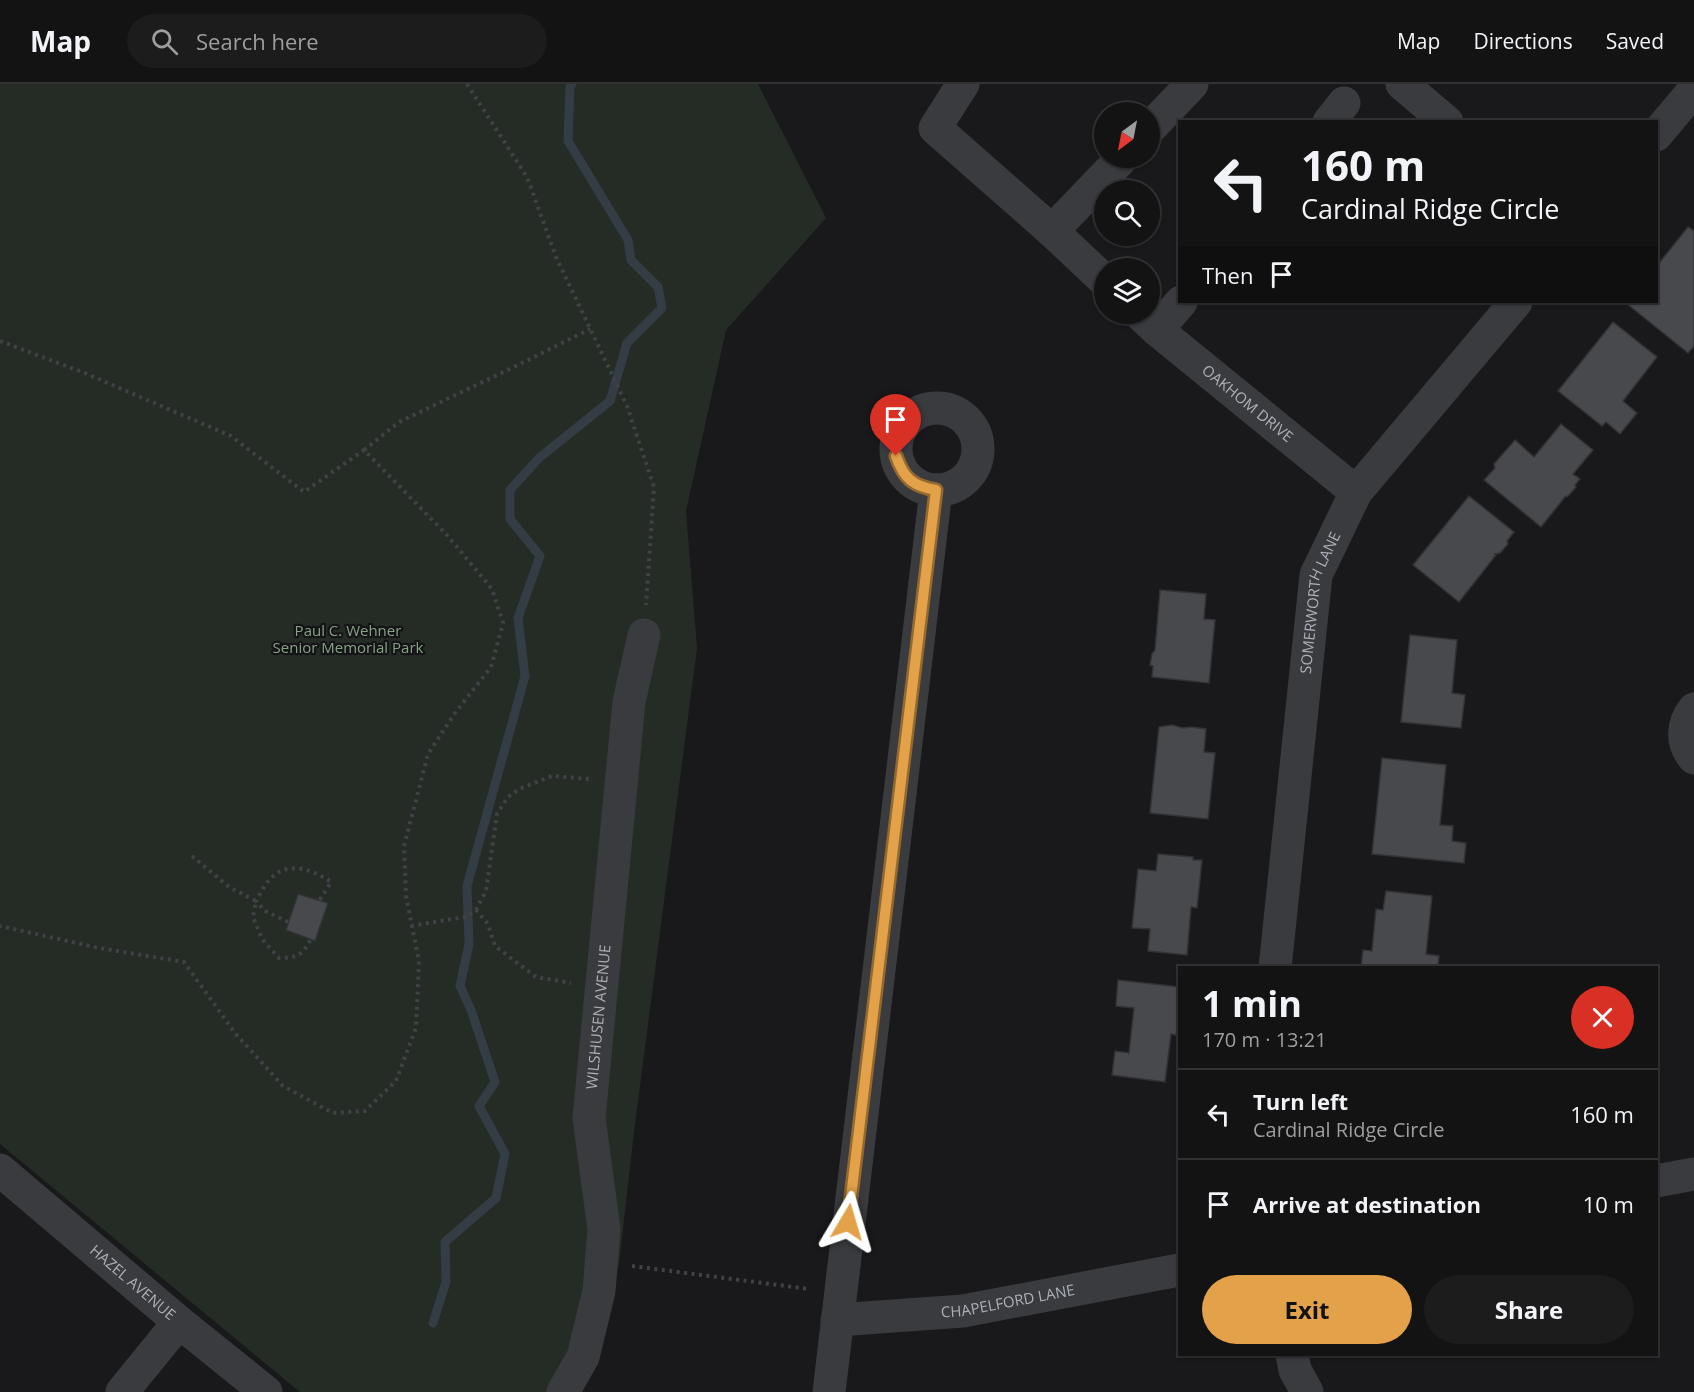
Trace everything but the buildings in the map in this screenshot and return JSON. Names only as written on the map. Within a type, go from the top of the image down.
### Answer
[{"type":"street","points":[[963,84],[935,128],[1094,271]]},
{"type":"street","points":[[1160,117],[1192,84]]},
{"type":"street","points":[[1402,84],[1445,120]]},
{"type":"street","points":[[1658,133],[1694,90]]},
{"type":"street","points":[[1052,231],[1112,168]]},
{"type":"street","points":[[1160,315],[1179,303]]},
{"type":"street","name":"SOMERWORTH LANE","points":[[1275,966],[1316,575],[1356,492],[1515,303]]},
{"type":"street","name":"OAKHOM DRIVE","points":[[1151,324],[1356,492]]},
{"type":"street","points":[[829,1392],[936,490]]},
{"type":"street","name":"WILSHUSEN AVENUE","points":[[563,1392],[583,1357],[598,1291],[604,1229],[589,1118],[629,702],[644,635]]},
{"type":"street","points":[[1694,709],[1686,721],[1684,732],[1685,744],[1694,758]]},
{"type":"street","name":"HAZEL AVENUE","points":[[0,1170],[266,1392]]},
{"type":"street","points":[[1658,1181],[1694,1174]]},
{"type":"street","name":"CHAPELFORD LANE","points":[[838,1306],[963,1311],[1178,1270]]},
{"type":"street","points":[[122,1392],[180,1322]]},
{"type":"street","points":[[1292,1356],[1295,1370],[1307,1392]]},
{"type":"path","points":[[467,84],[527,177],[556,257],[627,406],[654,487],[644,635]]},
{"type":"path","points":[[0,341],[82,372],[231,436],[304,492],[399,422],[590,328]]},
{"type":"path","points":[[0,926],[99,948],[184,962],[235,1033],[283,1086],[333,1113],[365,1111],[396,1081],[416,1028],[418,961],[406,896],[404,846],[429,754],[455,713],[491,667],[503,623],[492,589],[446,534],[364,450]]},
{"type":"path","points":[[411,926],[465,917],[475,911],[486,891],[497,814],[508,797],[519,789],[552,776],[621,782]]},
{"type":"path","points":[[192,856],[229,886],[256,901],[265,911],[288,922]]},
{"type":"path","points":[[311,939],[304,952],[298,957],[279,958],[262,939],[253,917],[256,901],[269,879],[283,870],[297,867],[316,872],[331,882],[320,901]]},
{"type":"path","points":[[475,911],[488,924],[495,946],[536,976],[565,983],[601,987]]},
{"type":"path","points":[[601,1262],[838,1306]]},
{"type":"green space","name":"Paul C. Wehner Senior Memorial Park","points":[[0,84],[758,84],[826,218],[726,330],[686,511],[697,648],[619,1264],[589,1378],[582,1392],[300,1392],[0,1144]]},
{"type":"waterway","points":[[433,1323],[446,1282],[445,1242],[496,1198],[505,1154],[479,1106],[495,1082],[471,1010],[460,986],[469,944],[467,886],[525,676],[518,618],[540,556],[510,519],[510,490],[539,458],[610,401],[627,343],[662,308],[658,287],[631,260],[628,240],[568,141],[572,84]]},
{"type":"route","points":[[848,1222],[936,490],[922,488],[910,481],[901,470],[896,456]]}]
